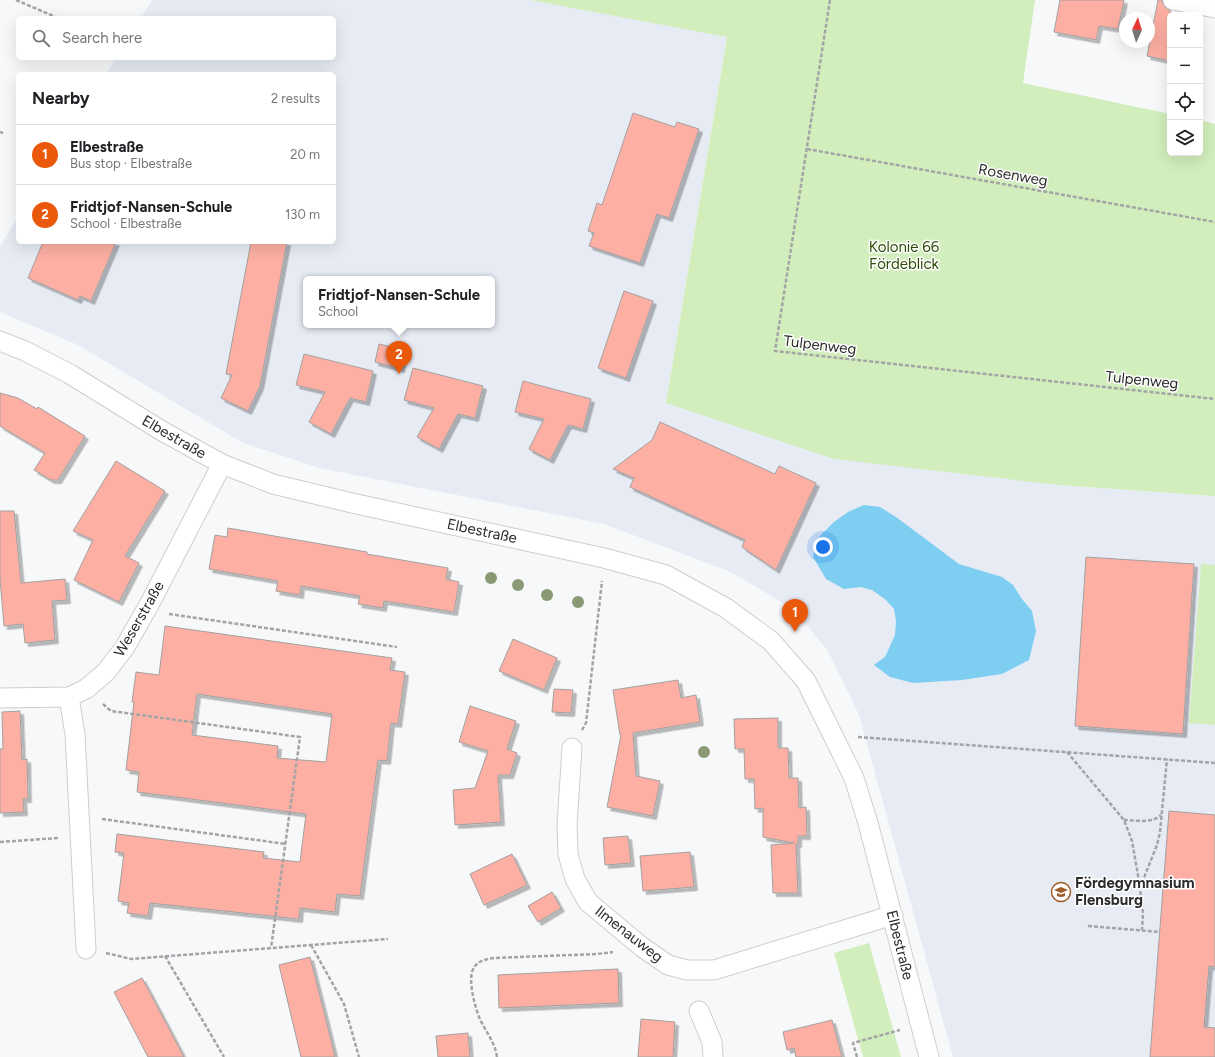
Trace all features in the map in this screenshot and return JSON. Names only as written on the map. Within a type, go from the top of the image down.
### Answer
[{"type":"street","points":[[1173,0],[1215,8]]},
{"type":"street","name":"Elbestraße","points":[[0,341],[25,351],[70,374],[162,431],[222,464],[280,485],[352,503],[604,558],[666,575],[726,608],[771,641],[806,681],[856,785],[893,915],[928,1057]]},
{"type":"street","name":"Weserstraße","points":[[0,698],[69,697],[86,688],[106,672],[125,647],[150,603],[222,464]]},
{"type":"street","points":[[69,697],[75,734],[86,949]]},
{"type":"street","name":"Ilmenauweg","points":[[572,748],[568,854],[575,879],[588,902],[642,947],[668,965],[687,970],[714,970],[893,915]]},
{"type":"street","points":[[699,1011],[712,1042],[713,1057]]},
{"type":"path","points":[[16,0],[53,16]]},
{"type":"path","name":"Tulpenweg","points":[[830,0],[775,351],[1215,399]]},
{"type":"path","name":"Rosenweg","points":[[807,149],[1215,222]]},
{"type":"path","points":[[572,748],[586,723],[604,558]]},
{"type":"path","points":[[150,603],[169,614],[397,647]]},
{"type":"path","points":[[86,688],[111,711],[300,737],[272,948]]},
{"type":"path","points":[[833,735],[1215,763]]},
{"type":"path","points":[[1067,751],[1124,820],[1132,841],[1141,893],[1142,930]]},
{"type":"path","points":[[1141,893],[1147,868],[1157,845],[1160,832],[1167,759]]},
{"type":"path","points":[[1124,820],[1153,820],[1160,816],[1162,810]]},
{"type":"path","points":[[0,842],[55,839],[102,820],[286,844]]},
{"type":"path","points":[[1088,926],[1160,932]]},
{"type":"path","points":[[86,949],[131,959],[388,939]]},
{"type":"path","points":[[311,945],[344,1004],[359,1057]]},
{"type":"path","points":[[497,1057],[496,1051],[480,1018],[473,998],[471,977],[474,966],[484,959],[597,954],[642,947]]},
{"type":"path","points":[[165,956],[224,1057]]},
{"type":"path","points":[[857,1057],[853,1043],[920,1024]]},
{"type":"shaded area","points":[[152,0],[530,0],[727,36],[666,403],[1058,485],[1215,496],[1215,1057],[953,1057],[859,715],[828,651],[793,609],[731,572],[604,524],[319,468],[243,443],[78,345],[0,312],[0,246],[16,220],[16,244],[336,244],[336,72],[107,72],[115,60],[336,60],[336,16],[142,16]]},
{"type":"green space","name":"Kolonie 66 Fördeblick","points":[[530,0],[1035,0],[1023,83],[1167,113],[1167,156],[1203,156],[1203,121],[1215,124],[1215,496],[1058,485],[834,459],[666,403],[727,37]]},
{"type":"green space","points":[[1201,564],[1215,565],[1215,725],[1189,723]]},
{"type":"green space","points":[[869,943],[901,1057],[863,1057],[834,953]]},
{"type":"water","points":[[864,505],[880,507],[896,517],[959,564],[1002,577],[1013,585],[1032,611],[1036,631],[1029,660],[1002,674],[962,680],[913,683],[890,677],[874,665],[885,657],[895,635],[896,621],[894,609],[886,600],[872,590],[861,587],[844,589],[826,579],[813,557],[817,539],[834,522],[848,512]]},
{"type":"building","points":[[1060,0],[1124,0],[1122,12],[1119,12],[1118,29],[1099,26],[1096,40],[1054,32]]},
{"type":"building","points":[[1158,0],[1162,0],[1166,8],[1170,10],[1170,12],[1167,12],[1167,60],[1147,56],[1149,48],[1155,48],[1155,15]]},
{"type":"building","points":[[633,113],[675,127],[677,122],[699,129],[669,218],[657,214],[640,263],[589,246],[594,233],[588,231],[597,203],[602,205]]},
{"type":"building","points":[[42,244],[115,244],[91,301],[80,296],[78,300],[28,278]]},
{"type":"building","points":[[251,244],[287,244],[260,386],[248,411],[221,398],[232,375],[226,374]]},
{"type":"building","points":[[624,291],[653,301],[626,378],[598,368]]},
{"type":"building","points":[[379,344],[405,350],[401,369],[375,362]]},
{"type":"building","points":[[304,354],[373,371],[366,402],[350,398],[331,434],[309,422],[325,392],[296,385]]},
{"type":"building","points":[[413,368],[483,386],[475,418],[458,414],[439,449],[417,437],[434,408],[404,400]]},
{"type":"building","points":[[523,381],[591,399],[583,429],[568,425],[550,460],[529,449],[544,419],[515,412]]},
{"type":"building","points":[[0,393],[18,398],[37,409],[38,407],[85,436],[58,480],[51,480],[34,470],[45,453],[0,426]]},
{"type":"building","points":[[660,422],[775,474],[779,466],[816,483],[776,570],[742,547],[745,540],[630,487],[634,478],[613,469],[652,440]]},
{"type":"building","points":[[116,461],[165,491],[125,556],[139,563],[119,602],[74,580],[93,540],[73,531]]},
{"type":"building","points":[[0,511],[14,511],[21,583],[65,579],[67,600],[52,601],[55,640],[25,643],[23,624],[4,626],[0,579]]},
{"type":"building","points":[[228,528],[367,552],[367,554],[448,568],[446,579],[459,582],[454,612],[384,601],[383,608],[358,604],[360,596],[301,586],[300,595],[276,591],[278,581],[209,569],[215,535],[227,537]]},
{"type":"building","points":[[1086,557],[1194,564],[1183,734],[1075,726]]},
{"type":"building","points":[[165,626],[392,658],[390,670],[405,672],[398,724],[391,723],[387,761],[378,760],[360,896],[337,894],[335,912],[300,908],[299,919],[150,903],[148,916],[127,913],[129,903],[118,901],[124,853],[115,852],[117,834],[264,852],[263,858],[300,862],[306,814],[137,792],[139,772],[126,770],[136,672],[159,675]],"holes":[[[197,694],[332,714],[326,762],[277,758],[278,746],[192,735]]]},
{"type":"building","points":[[513,639],[557,658],[544,690],[499,671]]},
{"type":"building","points":[[678,680],[681,698],[696,695],[700,722],[633,733],[636,776],[660,781],[653,816],[607,807],[621,735],[613,690]]},
{"type":"building","points":[[554,689],[573,690],[571,713],[552,712]]},
{"type":"building","points":[[470,706],[516,721],[507,749],[517,753],[510,775],[498,775],[501,822],[455,825],[453,790],[475,788],[488,751],[459,742]]},
{"type":"building","points":[[20,711],[22,760],[27,759],[28,799],[23,799],[24,812],[0,813],[0,749],[3,749],[2,712]]},
{"type":"building","points":[[778,718],[778,748],[788,748],[789,778],[798,778],[799,808],[806,807],[807,836],[798,836],[798,844],[796,844],[798,893],[773,893],[771,845],[794,843],[763,837],[763,808],[755,809],[754,779],[745,779],[744,749],[735,749],[734,719]]},
{"type":"building","points":[[1169,811],[1215,815],[1215,967],[1209,966],[1204,1027],[1215,1028],[1215,1057],[1150,1057]]},
{"type":"building","points":[[628,836],[631,863],[605,865],[603,838]]},
{"type":"building","points":[[690,852],[694,887],[643,891],[640,856]]},
{"type":"building","points":[[512,854],[527,885],[484,905],[470,874]]},
{"type":"building","points":[[552,892],[561,908],[538,922],[528,906]]},
{"type":"building","points":[[310,957],[335,1057],[301,1057],[279,965]]},
{"type":"building","points":[[618,969],[619,1003],[499,1008],[498,975]]},
{"type":"building","points":[[142,978],[184,1057],[148,1057],[114,992]]},
{"type":"building","points":[[641,1019],[675,1022],[673,1057],[638,1057]]},
{"type":"building","points":[[832,1020],[842,1057],[796,1057],[794,1048],[787,1050],[783,1032]]},
{"type":"building","points":[[468,1033],[470,1057],[438,1057],[436,1036]]},
{"type":"place","name":"Fridtjof-Nansen-Schule","points":[[399,374]]},
{"type":"place","name":"Elbestraße","points":[[795,632]]},
{"type":"place","name":"Fördegymnasium Flensburg","points":[[1061,892]]}]
